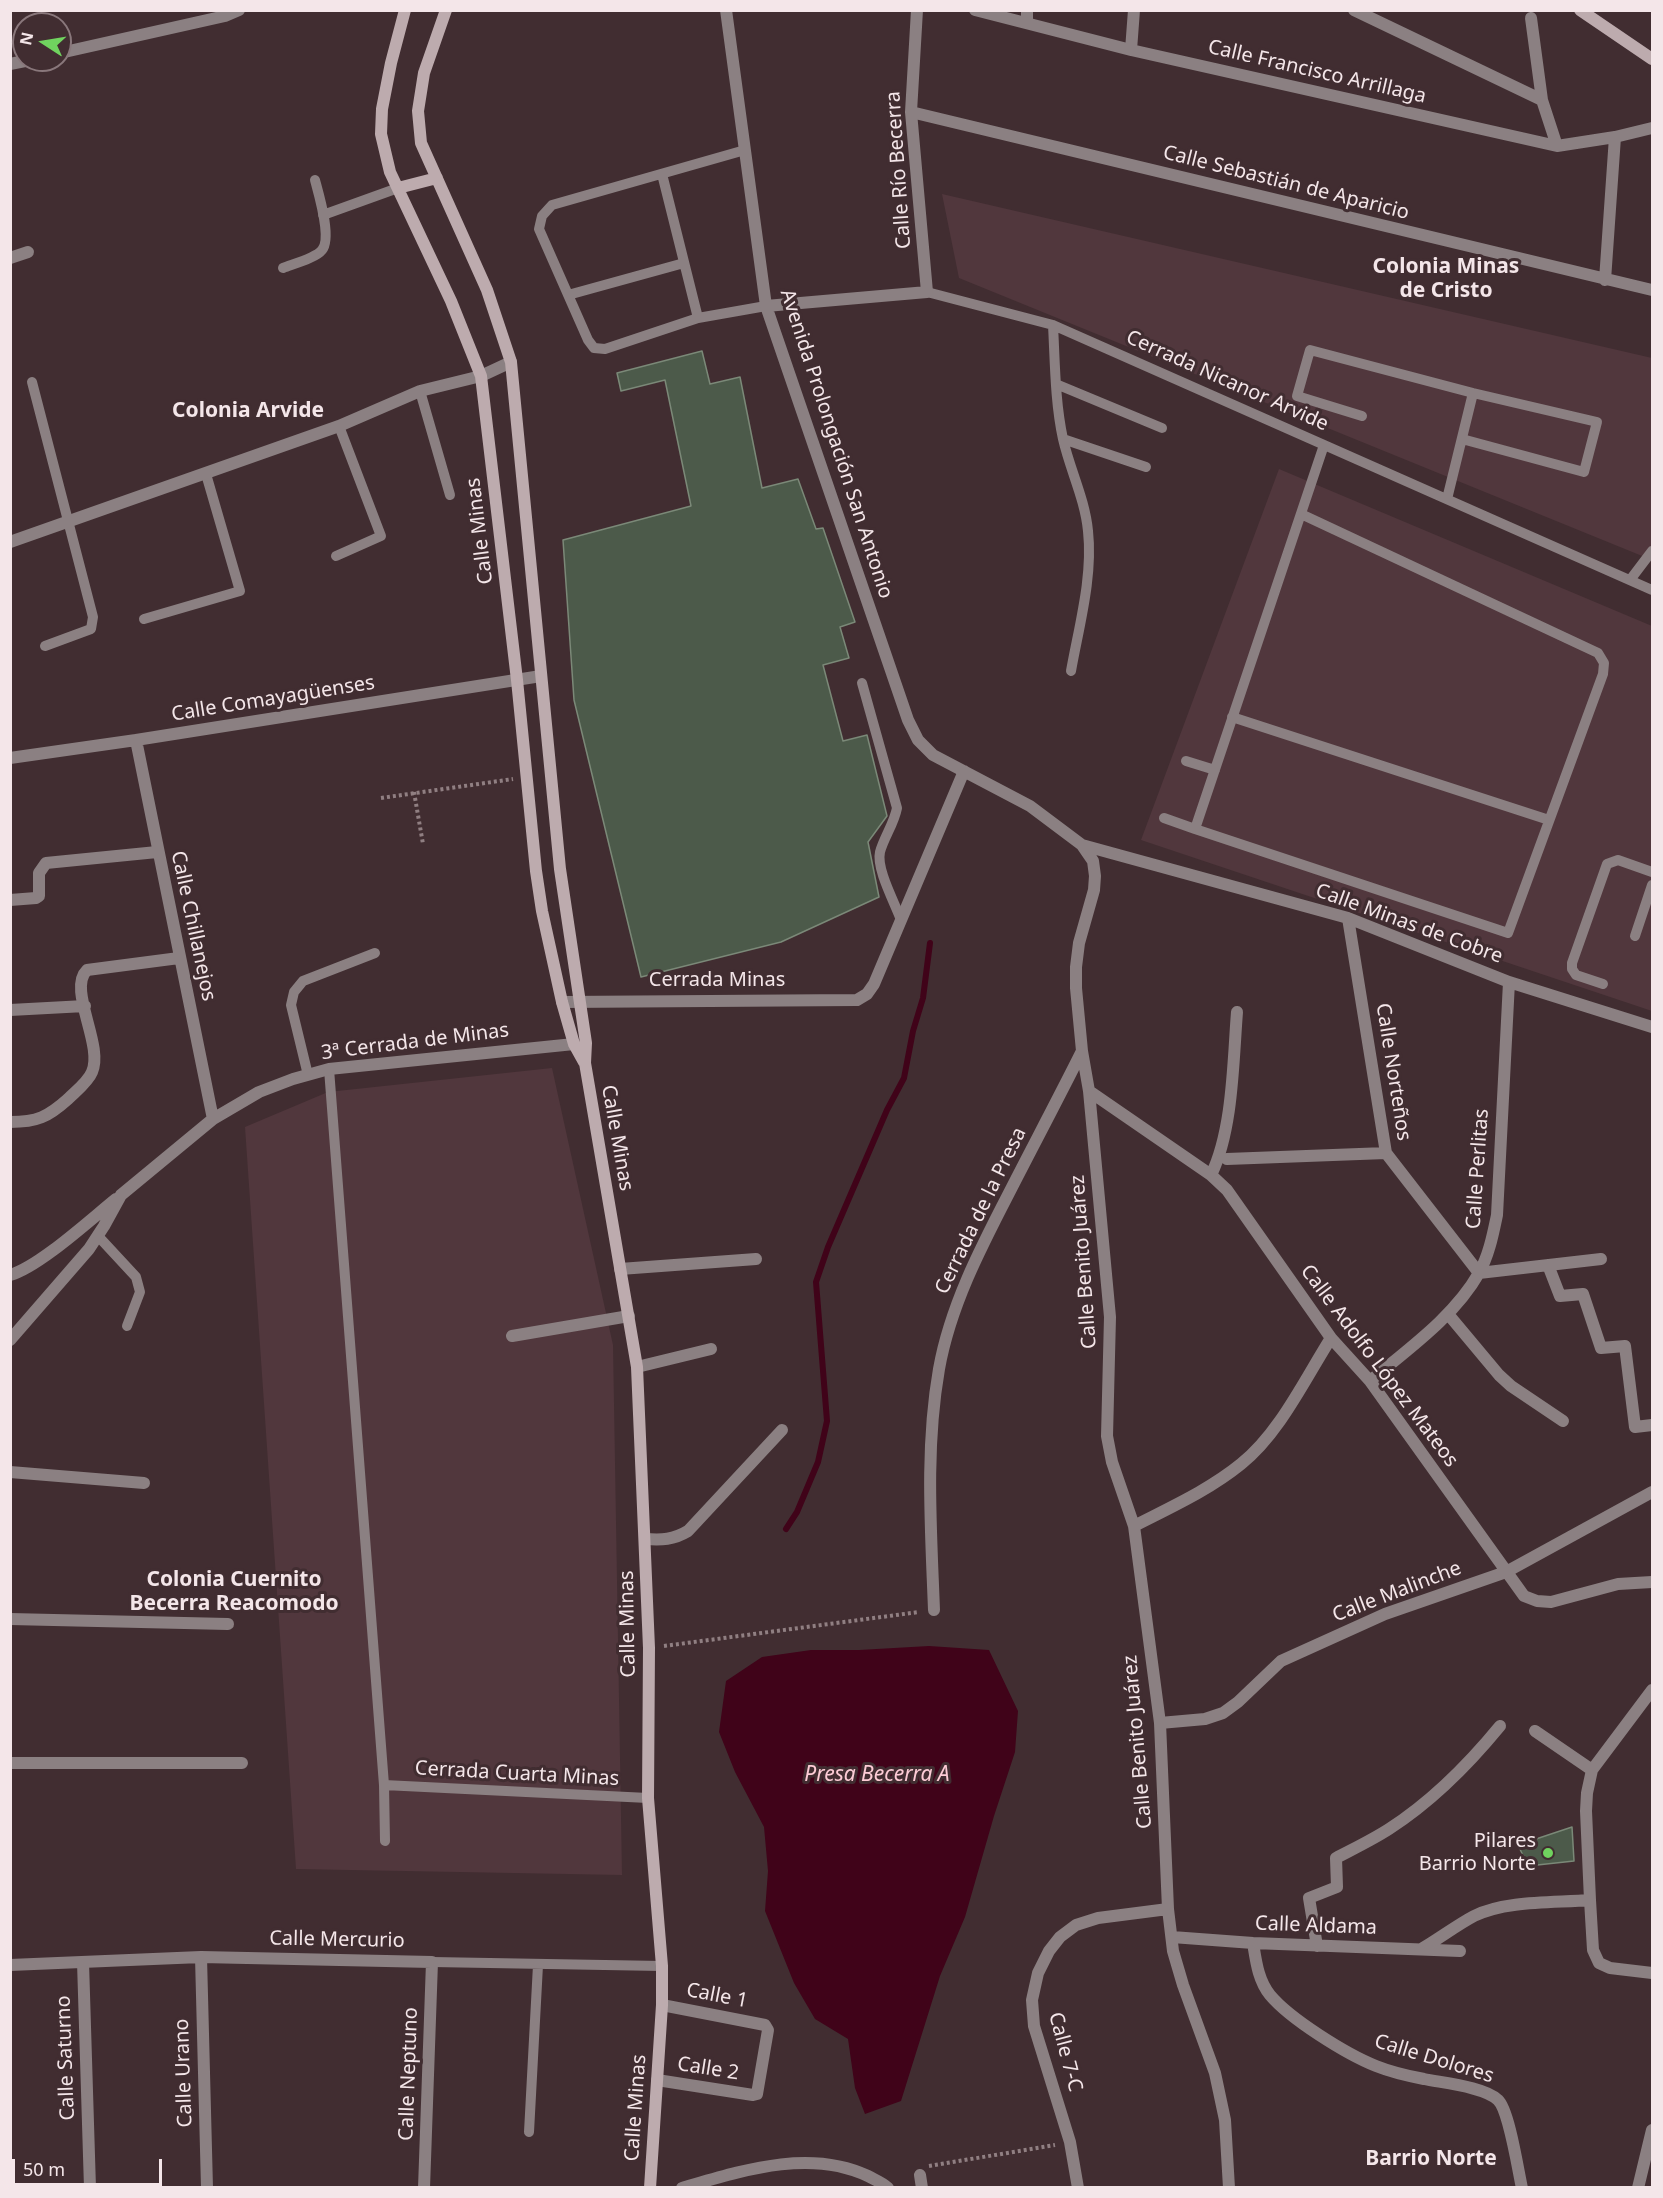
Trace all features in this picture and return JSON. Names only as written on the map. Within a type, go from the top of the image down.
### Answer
[{"type":"street","points":[[72,50],[239,10]]},
{"type":"street","name":"Calle Minas","points":[[405,10],[390,63],[382,109],[381,134],[384,154],[451,301],[481,376],[518,680],[542,911],[562,1002],[574,1044],[585,1063]]},
{"type":"street","name":"Calle Minas","points":[[446,10],[424,73],[418,111],[421,143],[487,290],[512,362],[560,870],[586,1043],[585,1063],[637,1367],[649,1648],[648,1798],[662,1966],[662,2005],[650,2187]]},
{"type":"street","name":"Avenida Prolongación San Antonio","points":[[726,10],[766,306],[908,720],[918,740]]},
{"type":"street","name":"Calle Río Becerra","points":[[917,10],[911,112],[927,292]]},
{"type":"street","name":"Calle Francisco Arrillaga","points":[[975,10],[1027,17],[1131,50],[1557,146],[1615,137],[1653,128]]},
{"type":"street","points":[[1131,50],[1134,10]]},
{"type":"street","points":[[1354,10],[1542,100]]},
{"type":"street","points":[[1580,10],[1653,59]]},
{"type":"street","points":[[1531,18],[1542,100],[1557,146]]},
{"type":"street","name":"Calle Sebastián de Aparicio","points":[[911,112],[1653,290]]},
{"type":"street","points":[[1605,280],[1615,137]]},
{"type":"street","points":[[398,188],[437,178]]},
{"type":"street","points":[[10,258],[28,252]]},
{"type":"street","name":"Cerrada Nicanor Arvide","points":[[766,306],[927,292]]},
{"type":"street","points":[[10,542],[339,426],[420,391],[481,376],[512,362]]},
{"type":"street","name":"Calle Comayagüenses","points":[[10,758],[541,676]]},
{"type":"street","name":"Calle Chillanejos","points":[[136,740],[213,1119]]},
{"type":"street","name":"Calle Benito Juárez","points":[[918,740],[933,755],[1030,806],[1082,845],[1093,861],[1094,890],[1079,942],[1076,967],[1082,1052],[1089,1091],[1110,1317],[1111,1358],[1107,1436],[1112,1462],[1134,1526],[1160,1723],[1168,1909],[1173,1952],[1215,2073],[1225,2120],[1229,2187]]},
{"type":"street","points":[[901,920],[964,771]]},
{"type":"street","name":"Calle Minas de Cobre","points":[[1082,845],[1348,918],[1509,982],[1653,1027]]},
{"type":"street","points":[[10,900],[39,896],[39,873],[46,863],[158,852]]},
{"type":"street","name":"Calle Norteños","points":[[1348,918],[1386,1153],[1479,1273]]},
{"type":"street","name":"Cerrada Minas","points":[[562,1002],[857,1000],[867,994],[874,984],[901,920]]},
{"type":"street","points":[[10,1122],[37,1120],[52,1113],[82,1085],[92,1072],[96,1057],[81,981],[82,975],[87,970],[179,958]]},
{"type":"street","name":"Calle Perlitas","points":[[1370,1381],[1448,1314],[1479,1273],[1492,1240],[1497,1215],[1509,982]]},
{"type":"street","points":[[10,1010],[85,1006]]},
{"type":"street","points":[[1211,1175],[1220,1157],[1230,1099],[1237,1012]]},
{"type":"street","name":"3ª Cerrada de Minas","points":[[10,1340],[89,1249],[121,1196],[213,1119],[259,1092],[329,1069],[574,1044]]},
{"type":"street","name":"Cerrada de la Presa","points":[[934,1610],[929,1494],[932,1422],[942,1357],[956,1306],[984,1243],[1082,1052]]},
{"type":"street","name":"Calle Adolfo López Mateos","points":[[1089,1091],[1211,1175],[1227,1190],[1331,1338],[1370,1381],[1524,1596],[1538,1601],[1551,1602],[1618,1584],[1653,1582]]},
{"type":"street","points":[[1227,1159],[1386,1153]]},
{"type":"street","points":[[10,1275],[20,1272],[39,1260],[121,1196]]},
{"type":"street","points":[[620,1269],[756,1259]]},
{"type":"street","points":[[1479,1273],[1601,1259]]},
{"type":"street","points":[[1548,1265],[1560,1296],[1583,1294],[1601,1348],[1625,1346],[1635,1427],[1653,1425]]},
{"type":"street","points":[[1448,1314],[1499,1375],[1511,1386],[1563,1421]]},
{"type":"street","points":[[512,1336],[629,1316]]},
{"type":"street","points":[[1134,1526],[1209,1487],[1243,1463],[1275,1429],[1331,1338]]},
{"type":"street","points":[[637,1367],[711,1349]]},
{"type":"street","points":[[645,1539],[665,1540],[688,1532],[782,1430]]},
{"type":"street","points":[[10,1472],[144,1483]]},
{"type":"street","name":"Calle Malinche","points":[[1160,1723],[1205,1719],[1223,1713],[1238,1702],[1281,1661],[1385,1614],[1506,1572],[1653,1492]]},
{"type":"street","points":[[10,1619],[228,1624]]},
{"type":"street","points":[[1653,1690],[1592,1770],[1586,1811],[1593,1950],[1599,1963],[1610,1968],[1653,1973]]},
{"type":"street","points":[[1317,1946],[1308,1898],[1336,1887],[1336,1858],[1388,1830],[1431,1797],[1475,1757],[1500,1726]]},
{"type":"street","points":[[1535,1731],[1592,1770]]},
{"type":"street","points":[[10,1763],[242,1763]]},
{"type":"street","points":[[1423,1948],[1489,1910],[1505,1906],[1590,1900]]},
{"type":"street","name":"Calle 7-C","points":[[1078,2187],[1070,2142],[1034,2026],[1032,2000],[1038,1973],[1048,1951],[1060,1937],[1076,1925],[1098,1918],[1168,1909]]},
{"type":"street","name":"Calle Aldama","points":[[1172,1937],[1253,1943],[1460,1951]]},
{"type":"street","name":"Calle Dolores","points":[[1253,1943],[1258,1971],[1269,1994],[1290,2014],[1335,2044],[1375,2065],[1489,2094],[1500,2101],[1506,2116],[1522,2187]]},
{"type":"street","name":"Calle Mercurio","points":[[10,1965],[201,1957],[432,1962]]},
{"type":"street","name":"Calle Urano","points":[[201,1957],[207,2187]]},
{"type":"street","name":"Calle Saturno","points":[[83,1962],[90,2187]]},
{"type":"street","name":"Calle Neptuno","points":[[424,2187],[432,1962]]},
{"type":"street","name":"Calle 1","points":[[662,2005],[765,2025],[768,2030],[759,2089],[758,2094],[753,2096]]},
{"type":"street","name":"Calle 2","points":[[657,2080],[753,2096]]},
{"type":"street","points":[[1638,2187],[1653,2130]]},
{"type":"street","points":[[682,2187],[726,2175],[783,2164],[817,2163],[852,2169],[888,2187]]},
{"type":"lane","points":[[745,150],[552,205],[542,216],[539,230],[588,340],[594,348],[605,349],[698,318],[766,306]]},
{"type":"lane","points":[[662,174],[698,318]]},
{"type":"lane","points":[[283,268],[320,253],[324,249],[326,243],[323,215],[315,180]]},
{"type":"lane","points":[[323,215],[398,188]]},
{"type":"lane","points":[[568,295],[684,263]]},
{"type":"lane","name":"Cerrada Nicanor Arvide","points":[[927,292],[1053,325],[1653,590]]},
{"type":"lane","points":[[1053,325],[1056,384],[1063,439],[1082,499],[1088,531],[1089,565],[1071,671]]},
{"type":"lane","points":[[1362,416],[1297,396],[1310,350],[1473,393],[1598,422],[1584,472],[1462,438]]},
{"type":"lane","points":[[32,382],[93,617],[91,629],[45,646]]},
{"type":"lane","points":[[1056,384],[1162,428]]},
{"type":"lane","points":[[420,391],[450,495]]},
{"type":"lane","points":[[1447,499],[1473,393]]},
{"type":"lane","points":[[336,556],[381,536],[339,426]]},
{"type":"lane","points":[[1063,439],[1146,467]]},
{"type":"lane","points":[[1195,829],[1324,445]]},
{"type":"lane","points":[[144,619],[240,591],[206,474]]},
{"type":"lane","points":[[1164,818],[1508,933],[1603,674],[1604,663],[1598,653],[1301,514]]},
{"type":"lane","points":[[1630,580],[1653,551]]},
{"type":"lane","points":[[862,683],[897,808],[895,819],[879,855],[880,866],[901,920]]},
{"type":"lane","points":[[1232,717],[1550,820]]},
{"type":"lane","points":[[1186,761],[1215,770]]},
{"type":"lane","points":[[1603,984],[1576,975],[1572,969],[1572,963],[1607,864],[1617,860],[1653,872]]},
{"type":"lane","points":[[1635,936],[1653,885]]},
{"type":"lane","points":[[308,1075],[291,1005],[294,992],[303,981],[375,953]]},
{"type":"lane","points":[[329,1069],[384,1785],[385,1841]]},
{"type":"lane","points":[[98,1236],[136,1277],[140,1292],[127,1326]]},
{"type":"lane","name":"Cerrada Cuarta Minas","points":[[384,1785],[648,1798]]},
{"type":"lane","name":"Calle Mercurio","points":[[432,1962],[662,1966]]},
{"type":"lane","points":[[529,2132],[538,1965]]},
{"type":"path","points":[[381,798],[527,777]]},
{"type":"path","points":[[414,792],[423,844]]},
{"type":"path","points":[[649,1648],[934,1610]]},
{"type":"path","points":[[921,2181],[924,2168],[934,2164],[1070,2142]]},
{"type":"shaded area","points":[[942,194],[1652,358],[1652,560],[959,278]]},
{"type":"shaded area","points":[[1279,469],[1652,626],[1652,1011],[1141,840]]},
{"type":"shaded area","points":[[552,1068],[613,1345],[622,1875],[296,1869],[245,1127],[328,1092]]},
{"type":"water","name":"Presa Becerra A","points":[[929,1646],[989,1650],[1018,1711],[1015,1752],[965,1917],[940,1976],[901,2101],[865,2114],[855,2088],[848,2039],[815,2019],[794,1983],[765,1911],[768,1871],[764,1827],[735,1772],[719,1732],[726,1681],[762,1657],[811,1650]]},
{"type":"building","points":[[702,351],[710,384],[740,377],[762,488],[798,479],[816,529],[823,528],[855,622],[840,627],[849,658],[823,665],[843,741],[867,735],[887,816],[868,842],[879,897],[781,942],[641,977],[574,700],[563,540],[691,506],[665,380],[621,391],[617,373]]},
{"type":"building","name":"Pilares Barrio Norte","points":[[1572,1827],[1574,1861],[1528,1866],[1518,1845]]},
{"type":"waterway","points":[[786,1529],[797,1512],[818,1462],[827,1421],[816,1282],[828,1247],[887,1110],[904,1078],[913,1031],[923,998],[930,943]]},
{"type":"place","name":"Pilares Barrio Norte","points":[[1548,1853]]},
{"type":"district","name":"Colonia Minas de Cristo","points":[[1446,279]]},
{"type":"district","name":"Colonia Arvide","points":[[248,411]]},
{"type":"district","name":"Colonia Cuernito Becerra Reacomodo","points":[[234,1592]]},
{"type":"district","name":"Barrio Norte","points":[[1431,2159]]}]
